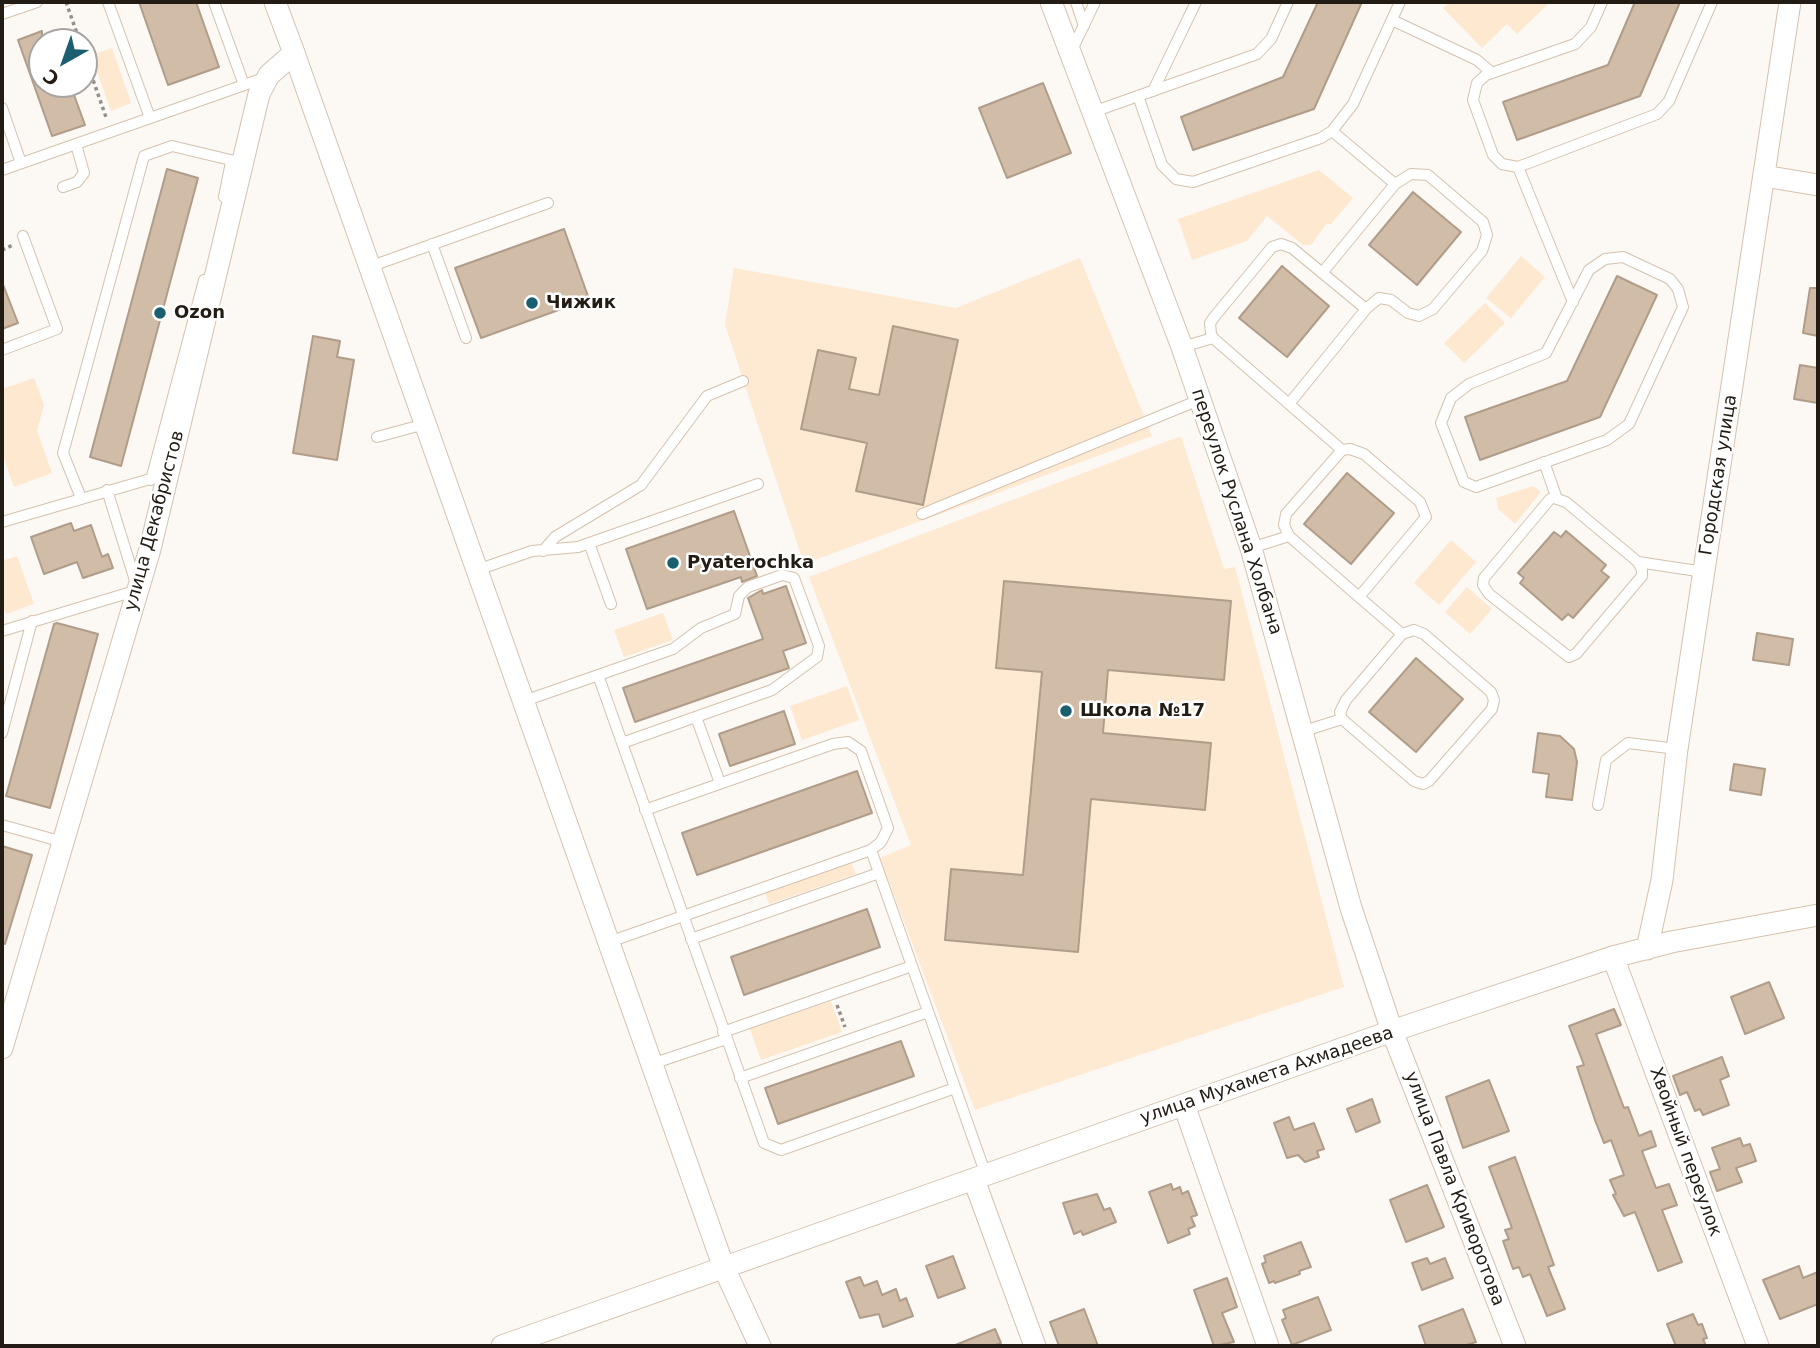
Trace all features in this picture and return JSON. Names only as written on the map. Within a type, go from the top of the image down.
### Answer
[{"type":"street","points":[[275,2],[724,1268],[760,1346]]},
{"type":"street","name":"переулок Руслана Холбана","points":[[1051,2],[1182,347],[1251,548],[1352,908],[1392,1031]]},
{"type":"street","name":"Городская улица","points":[[1647,949],[1662,880],[1677,749],[1790,2]]},
{"type":"street","name":"улица Декабристов","points":[[2,1048],[138,590],[160,475],[237,162],[267,77],[294,54]]},
{"type":"street","points":[[1764,176],[1818,185]]},
{"type":"street","name":"улица Мухамета Ахмадеева","points":[[502,1346],[1392,1031],[1613,957],[1818,915]]},
{"type":"street","name":"Хвойный переулок","points":[[1613,957],[1758,1346]]},
{"type":"street","name":"улица Павла Криворотова","points":[[1392,1031],[1515,1346]]},
{"type":"street","points":[[1184,1105],[1268,1346]]},
{"type":"street","points":[[980,1177],[1035,1346]]},
{"type":"lane","points":[[2,14],[37,2]]},
{"type":"lane","points":[[108,2],[150,118]]},
{"type":"lane","points":[[214,2],[244,85]]},
{"type":"lane","points":[[1076,2],[1084,26]]},
{"type":"lane","points":[[1070,54],[1095,2]]},
{"type":"lane","points":[[1153,91],[1196,2]]},
{"type":"lane","points":[[1093,112],[1257,54],[1271,39],[1288,2]]},
{"type":"lane","points":[[1138,96],[1162,165],[1168,173],[1184,182],[1193,182],[1321,138],[1332,131],[1353,104],[1400,2]]},
{"type":"lane","points":[[1602,2],[1591,27],[1575,44],[1492,73],[1477,83],[1473,100],[1493,155],[1502,164],[1518,167],[1657,114],[1669,101],[1712,2]]},
{"type":"lane","points":[[1392,20],[1477,60],[1492,73]]},
{"type":"lane","points":[[2,170],[267,77]]},
{"type":"lane","points":[[2,108],[21,163]]},
{"type":"lane","points":[[1332,131],[1395,184]]},
{"type":"lane","points":[[63,187],[77,182],[85,173],[76,144]]},
{"type":"lane","points":[[80,498],[63,453],[144,156],[172,146],[237,162]]},
{"type":"lane","points":[[1518,167],[1573,302]]},
{"type":"lane","points":[[1289,404],[1374,299],[1385,298],[1408,313],[1426,314],[1482,251],[1486,241],[1483,222],[1428,175],[1411,174],[1395,184],[1322,273]]},
{"type":"lane","points":[[369,267],[548,203]]},
{"type":"lane","points":[[2,350],[57,329],[23,236]]},
{"type":"lane","points":[[432,244],[466,338]]},
{"type":"lane","points":[[1342,450],[1213,338],[1210,323],[1272,247],[1286,245],[1366,310]]},
{"type":"lane","points":[[1623,257],[1670,279],[1678,289],[1683,307],[1629,424],[1615,436],[1544,462],[1476,487],[1468,486],[1461,478],[1441,423],[1451,398],[1462,387],[1546,353],[1589,270],[1605,259],[1623,257]]},
{"type":"lane","points":[[1182,347],[1213,338]]},
{"type":"lane","points":[[543,551],[555,537],[641,485],[707,396],[743,381]]},
{"type":"lane","points":[[922,514],[1199,400]]},
{"type":"lane","points":[[377,437],[425,424]]},
{"type":"lane","points":[[1359,597],[1424,521],[1425,512],[1420,502],[1364,454],[1350,449],[1342,450],[1286,514],[1284,525],[1289,536],[1359,597],[1402,634]]},
{"type":"lane","points":[[1544,462],[1557,499]]},
{"type":"lane","points":[[2,523],[160,475]]},
{"type":"lane","points":[[477,570],[532,551],[589,543],[758,484]]},
{"type":"lane","points":[[2,631],[138,590],[107,490]]},
{"type":"lane","points":[[1638,562],[1642,576],[1576,654],[1569,657],[1561,654],[1489,594],[1483,585],[1484,578],[1550,499],[1566,502],[1638,562],[1704,572]]},
{"type":"lane","points":[[1251,548],[1289,536]]},
{"type":"lane","points":[[589,543],[611,604]]},
{"type":"lane","points":[[523,701],[673,649],[701,628],[732,616],[738,609],[741,593],[748,587],[782,575],[794,578],[820,646],[817,657],[772,690],[622,743]]},
{"type":"lane","points":[[2,733],[32,621]]},
{"type":"lane","points":[[1414,630],[1424,634],[1491,692],[1494,700],[1492,709],[1429,781],[1423,784],[1414,781],[1342,719],[1341,706],[1402,634],[1414,630]]},
{"type":"lane","points":[[598,675],[764,1143],[780,1150],[955,1088]]},
{"type":"lane","points":[[696,717],[720,783]]},
{"type":"lane","points":[[1304,731],[1342,719]]},
{"type":"lane","points":[[609,942],[871,850],[881,842],[888,828],[861,751],[852,743],[840,741],[645,810]]},
{"type":"lane","points":[[1598,805],[1606,760],[1628,743],[1677,749]]},
{"type":"lane","points":[[2,825],[63,842]]},
{"type":"lane","points":[[871,850],[955,1088],[980,1177]]},
{"type":"lane","points":[[691,939],[879,873]]},
{"type":"lane","points":[[652,1064],[833,993],[912,966]]},
{"type":"lane","points":[[740,1078],[928,1012]]},
{"type":"path","points":[[66,2],[75,28]]},
{"type":"path","points":[[98,94],[111,132]]},
{"type":"path","points":[[2,250],[14,245]]},
{"type":"path","points":[[833,993],[850,1039]]},
{"type":"shaded area","points":[[1450,2],[1550,2],[1517,34],[1507,24],[1482,48],[1443,8]]},
{"type":"shaded area","points":[[112,48],[131,103],[111,111],[98,75],[98,53]]},
{"type":"shaded area","points":[[1319,170],[1353,198],[1330,225],[1327,223],[1311,245],[1303,245],[1267,216],[1247,241],[1192,260],[1178,219]]},
{"type":"shaded area","points":[[1521,256],[1545,277],[1511,318],[1486,298]]},
{"type":"shaded area","points":[[1080,258],[1152,436],[804,564],[725,325],[734,268],[956,308]]},
{"type":"shaded area","points":[[1485,303],[1505,323],[1464,363],[1444,343]]},
{"type":"shaded area","points":[[34,378],[44,405],[37,431],[52,473],[14,487],[2,453],[2,389]]},
{"type":"shaded area","name":"Школа №17","points":[[1181,436],[1224,569],[1235,567],[1344,987],[975,1110],[880,858],[911,845],[809,577]]},
{"type":"shaded area","points":[[1533,486],[1541,492],[1515,524],[1498,509],[1496,498]]},
{"type":"shaded area","points":[[1451,540],[1476,562],[1439,605],[1414,583]]},
{"type":"shaded area","points":[[17,556],[34,604],[6,614],[2,603],[2,561]]},
{"type":"shaded area","points":[[1467,587],[1492,609],[1470,634],[1445,612]]},
{"type":"shaded area","points":[[663,613],[673,640],[624,657],[614,630]]},
{"type":"shaded area","points":[[847,686],[859,720],[802,740],[790,706]]},
{"type":"shaded area","points":[[850,860],[856,874],[769,904],[764,890]]},
{"type":"shaded area","points":[[831,1001],[842,1032],[761,1060],[750,1029]]},
{"type":"building","points":[[139,2],[196,2],[219,67],[168,85]]},
{"type":"building","points":[[1318,2],[1362,2],[1314,109],[1193,150],[1181,117],[1283,77]]},
{"type":"building","points":[[1635,2],[1680,2],[1640,96],[1517,140],[1503,102],[1608,65]]},
{"type":"building","points":[[28,36],[28,68],[18,40]]},
{"type":"building","points":[[1043,83],[1071,153],[1007,178],[979,108]]},
{"type":"building","points":[[39,98],[75,98],[85,125],[52,136]]},
{"type":"building","points":[[167,169],[198,178],[121,466],[90,457]]},
{"type":"building","points":[[1413,192],[1461,232],[1417,285],[1369,245]]},
{"type":"building","points":[[564,229],[589,299],[481,338],[455,268]]},
{"type":"building","points":[[1282,266],[1329,306],[1287,357],[1239,318]]},
{"type":"building","points":[[1617,276],[1657,295],[1600,417],[1480,460],[1465,417],[1567,381]]},
{"type":"building","points":[[2,282],[18,323],[2,329]]},
{"type":"building","points":[[1810,288],[1818,288],[1818,336],[1803,333]]},
{"type":"building","points":[[893,326],[958,340],[923,505],[856,491],[867,443],[801,429],[818,350],[856,358],[849,389],[879,395]]},
{"type":"building","points":[[313,336],[340,341],[337,357],[354,360],[337,460],[293,453]]},
{"type":"building","points":[[1800,365],[1818,368],[1818,403],[1794,399]]},
{"type":"building","points":[[1347,473],[1394,513],[1351,564],[1304,524]]},
{"type":"building","points":[[734,511],[757,576],[742,582],[741,577],[647,609],[626,549]]},
{"type":"building","points":[[71,523],[74,531],[91,525],[102,557],[108,554],[113,568],[83,578],[77,562],[44,574],[31,537]]},
{"type":"building","points":[[1566,531],[1606,565],[1601,571],[1609,577],[1573,618],[1568,614],[1562,620],[1520,583],[1524,578],[1518,573],[1554,532],[1561,537]]},
{"type":"building","points":[[1004,581],[1231,601],[1224,680],[1108,670],[1103,733],[1211,743],[1205,810],[1091,799],[1078,952],[945,940],[951,869],[1023,875],[1042,672],[996,668]]},
{"type":"building","points":[[786,586],[806,643],[783,651],[789,668],[635,722],[623,688],[763,639],[748,598],[762,590],[763,594]]},
{"type":"building","points":[[54,624],[98,634],[50,808],[6,796]]},
{"type":"building","points":[[1757,633],[1793,639],[1789,665],[1753,660]]},
{"type":"building","points":[[1416,658],[1463,699],[1416,752],[1369,712]]},
{"type":"building","points":[[784,711],[795,744],[730,766],[719,734]]},
{"type":"building","points":[[1538,733],[1560,736],[1574,749],[1577,762],[1572,800],[1546,797],[1549,774],[1533,772]]},
{"type":"building","points":[[1734,764],[1765,769],[1761,795],[1730,790]]},
{"type":"building","points":[[857,771],[872,813],[697,875],[682,833]]},
{"type":"building","points":[[2,846],[32,855],[5,944],[2,943]]},
{"type":"building","points":[[867,909],[880,947],[744,995],[731,957]]},
{"type":"building","points":[[1769,982],[1784,1018],[1745,1034],[1731,997]]},
{"type":"building","points":[[1614,1009],[1621,1025],[1596,1034],[1624,1108],[1628,1107],[1639,1136],[1651,1131],[1656,1146],[1642,1151],[1656,1188],[1669,1184],[1677,1205],[1662,1210],[1682,1262],[1658,1271],[1635,1212],[1624,1216],[1613,1195],[1616,1194],[1610,1180],[1624,1175],[1611,1140],[1604,1143],[1595,1120],[1577,1067],[1584,1065],[1569,1026]]},
{"type":"building","points":[[901,1041],[914,1076],[778,1124],[765,1088]]},
{"type":"building","points":[[1722,1057],[1729,1076],[1720,1080],[1729,1105],[1703,1115],[1700,1109],[1695,1111],[1687,1092],[1680,1095],[1673,1076]]},
{"type":"building","points":[[1489,1080],[1509,1131],[1463,1148],[1446,1097]]},
{"type":"building","points":[[1372,1099],[1380,1122],[1356,1132],[1347,1109]]},
{"type":"building","points":[[1289,1117],[1294,1130],[1314,1123],[1324,1149],[1317,1151],[1319,1157],[1305,1162],[1298,1155],[1287,1158],[1274,1123]]},
{"type":"building","points":[[1740,1138],[1743,1146],[1750,1144],[1756,1161],[1736,1168],[1742,1182],[1717,1191],[1710,1172],[1720,1169],[1712,1148]]},
{"type":"building","points":[[1515,1157],[1554,1265],[1548,1267],[1565,1309],[1547,1316],[1530,1274],[1523,1277],[1519,1267],[1513,1269],[1503,1241],[1509,1239],[1505,1230],[1512,1228],[1489,1167]]},
{"type":"building","points":[[1171,1184],[1173,1190],[1180,1187],[1182,1194],[1188,1191],[1197,1215],[1191,1217],[1195,1226],[1188,1229],[1190,1234],[1168,1243],[1149,1192]]},
{"type":"building","points":[[1427,1185],[1444,1227],[1406,1242],[1390,1200]]},
{"type":"building","points":[[1097,1194],[1104,1210],[1110,1208],[1116,1222],[1083,1235],[1081,1231],[1074,1234],[1063,1203]]},
{"type":"building","points":[[1301,1242],[1311,1267],[1299,1271],[1300,1274],[1269,1283],[1262,1264],[1266,1262],[1264,1256]]},
{"type":"building","points":[[953,1256],[965,1288],[938,1298],[926,1266]]},
{"type":"building","points":[[1427,1258],[1430,1264],[1445,1258],[1453,1278],[1422,1290],[1412,1263]]},
{"type":"building","points":[[1799,1266],[1803,1278],[1818,1272],[1818,1304],[1780,1319],[1763,1280]]},
{"type":"building","points":[[860,1277],[864,1286],[877,1281],[882,1295],[896,1289],[900,1301],[906,1298],[913,1316],[883,1327],[879,1314],[860,1318],[846,1282]]},
{"type":"building","points":[[1227,1278],[1237,1307],[1222,1313],[1234,1342],[1214,1346],[1194,1290]]},
{"type":"building","points":[[1318,1297],[1331,1330],[1292,1345],[1282,1320],[1286,1318],[1283,1310]]},
{"type":"building","points":[[1084,1309],[1098,1346],[1059,1346],[1050,1322]]},
{"type":"building","points":[[1463,1309],[1476,1342],[1463,1346],[1426,1346],[1419,1326]]},
{"type":"building","points":[[1693,1314],[1698,1325],[1702,1324],[1707,1338],[1703,1339],[1706,1346],[1676,1346],[1667,1324]]},
{"type":"building","points":[[995,1329],[1001,1343],[993,1346],[953,1346]]},
{"type":"place","name":"Чижик","points":[[532,303]]},
{"type":"place","name":"Ozon","points":[[160,313]]},
{"type":"place","name":"Pyaterochka","points":[[673,563]]},
{"type":"place","name":"Школа №17","points":[[1066,711]]}]
